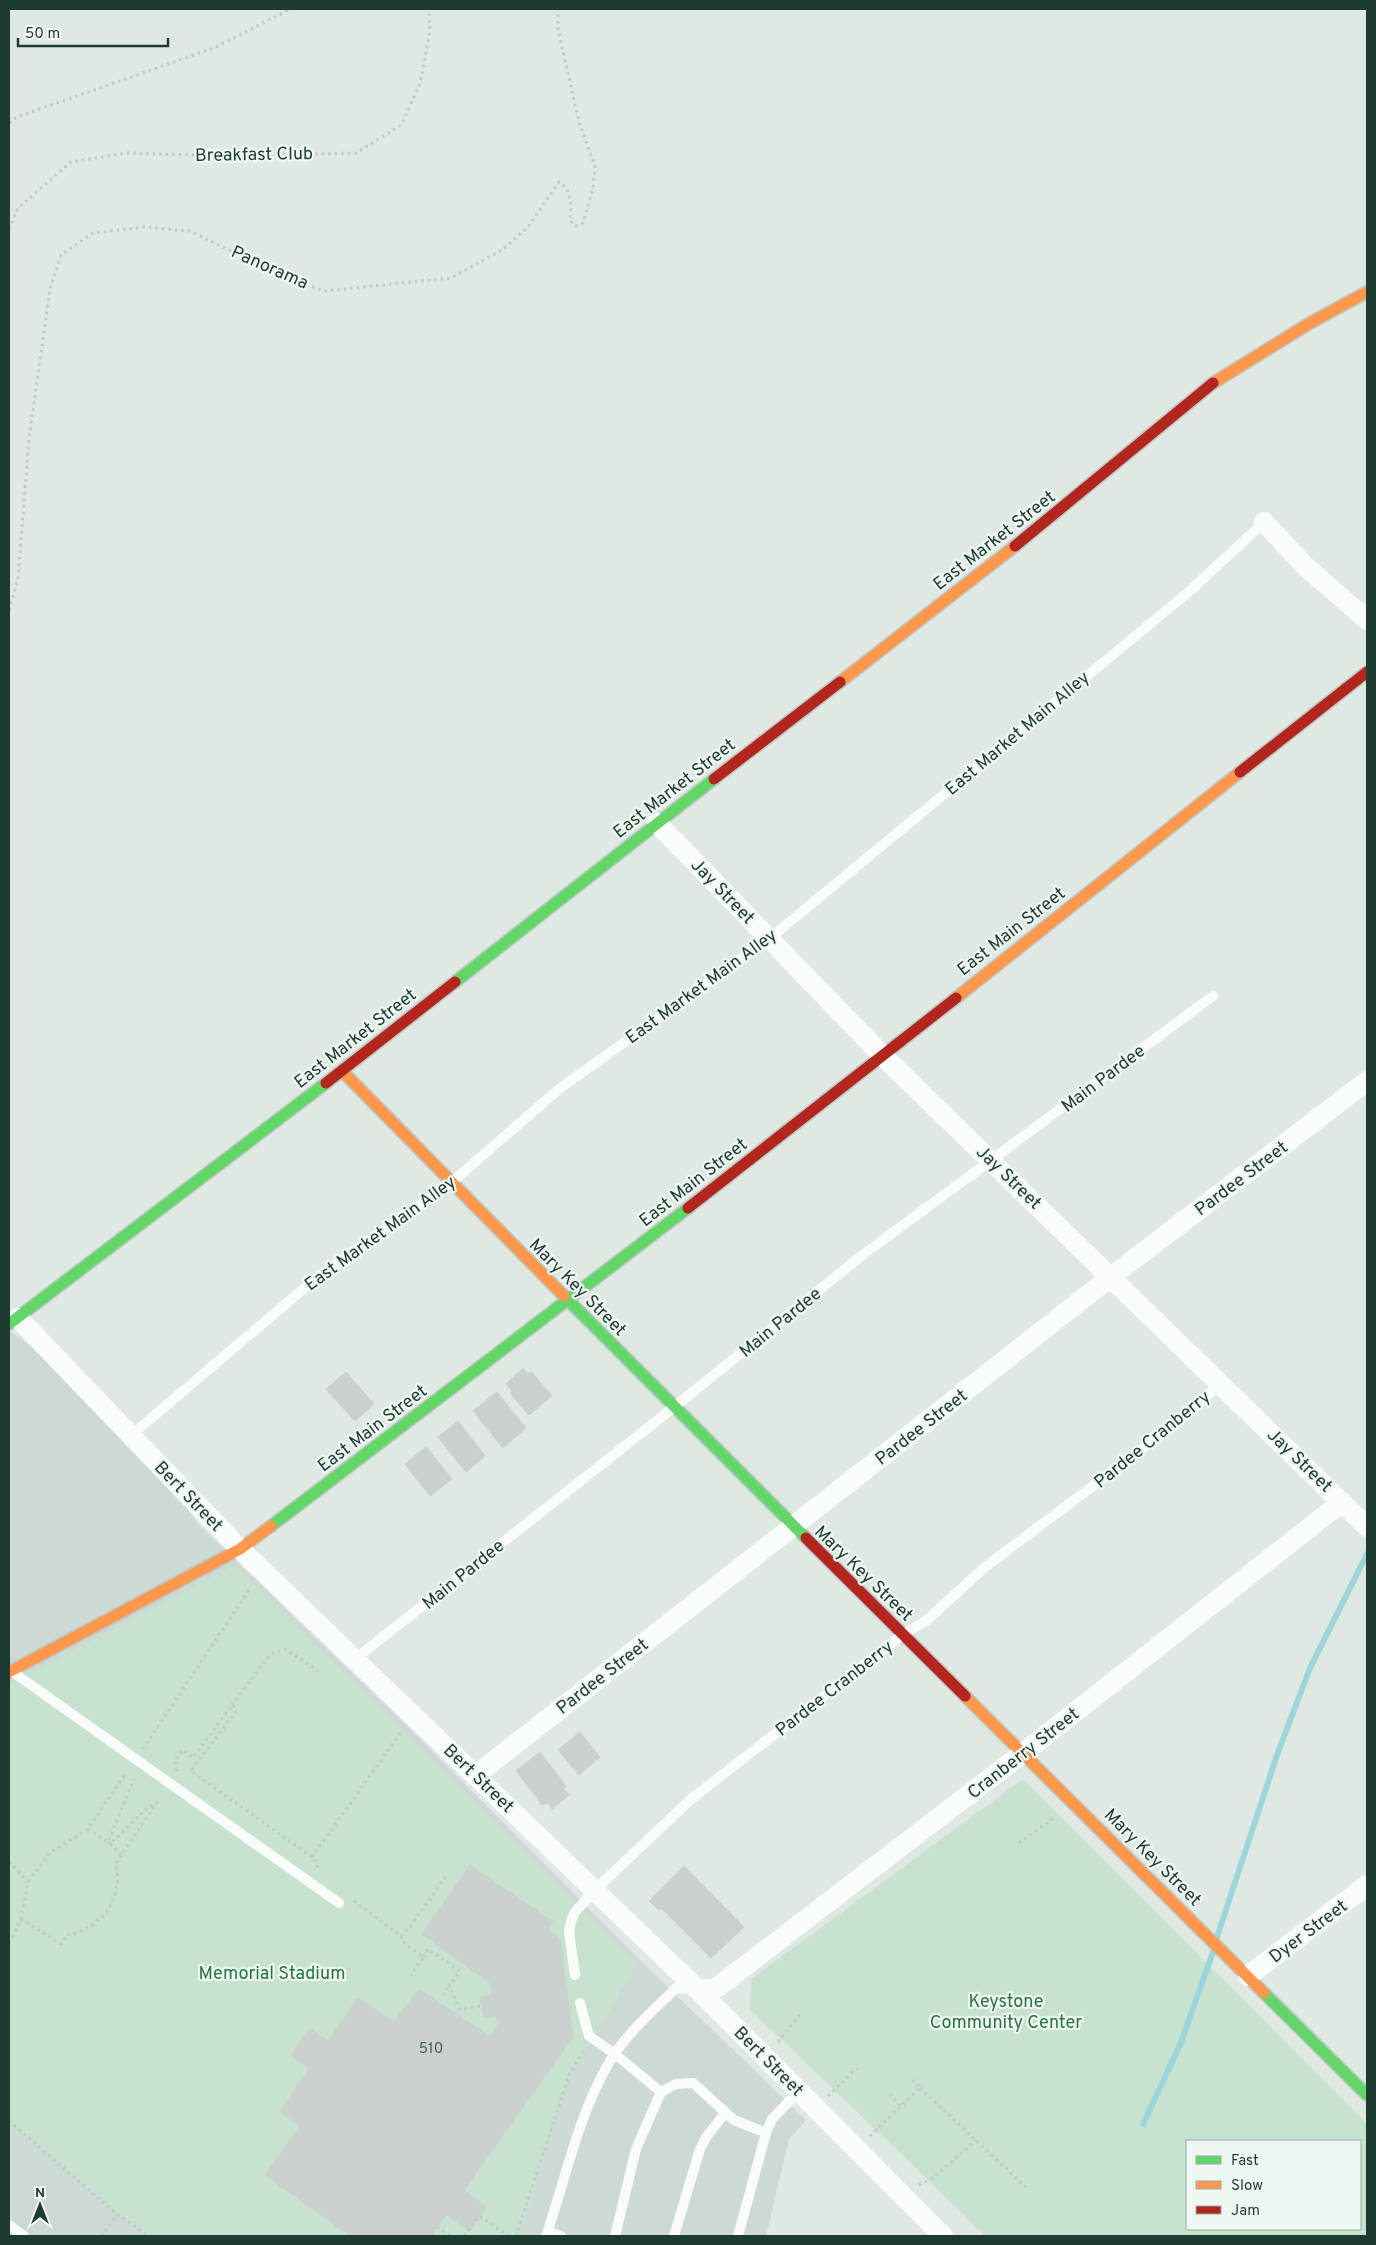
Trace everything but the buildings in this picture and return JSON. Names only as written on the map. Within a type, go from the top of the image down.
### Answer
[{"type":"street","name":"East Market Street","points":[[13,1321],[342,1071],[657,823],[1053,517],[1220,378],[1310,323],[1367,292]]},
{"type":"street","points":[[1264,522],[1305,566],[1367,620]]},
{"type":"street","name":"East Main Street","points":[[10,1672],[240,1550],[567,1302],[883,1056],[1367,672]]},
{"type":"street","name":"Jay Street","points":[[657,823],[883,1056],[1221,1382],[1367,1527]]},
{"type":"street","name":"Mary Key Street","points":[[342,1071],[567,1302],[793,1527],[1366,2090]]},
{"type":"street","name":"Pardee Street","points":[[476,1774],[1112,1276],[1367,1081]]},
{"type":"street","name":"Bert Street","points":[[13,1321],[240,1550],[476,1774],[697,1989],[799,2091],[936,2234]]},
{"type":"street","name":"Cranberry Street","points":[[697,1989],[715,1988],[1023,1754],[1342,1502]]},
{"type":"street","name":"Dyer Street","points":[[1248,1976],[1367,1885]]},
{"type":"lane","name":"East Market Main Alley","points":[[129,1436],[321,1274],[451,1182],[559,1089],[769,939],[1191,590],[1264,522]]},
{"type":"lane","name":"Main Pardee","points":[[355,1659],[674,1408],[860,1257],[1213,996]]},
{"type":"lane","name":"Pardee Cranberry","points":[[575,1974],[569,1932],[575,1912],[594,1890],[690,1800],[902,1635],[926,1621],[985,1568],[1173,1426],[1221,1382]]},
{"type":"lane","points":[[10,1672],[339,1903]]},
{"type":"lane","points":[[561,2236],[547,2234],[584,2116],[615,2054],[634,2030],[676,1988],[697,1989]]},
{"type":"lane","points":[[580,2003],[589,2036],[615,2054],[661,2092]]},
{"type":"lane","points":[[615,2236],[636,2149],[661,2092],[676,2084],[693,2083],[725,2113],[741,2124],[766,2134]]},
{"type":"lane","points":[[738,2236],[766,2134],[772,2119],[799,2091]]},
{"type":"lane","points":[[674,2236],[700,2150],[707,2136],[725,2113]]},
{"type":"lane","points":[[9,2224],[24,2236]]},
{"type":"path","points":[[9,123],[17,117],[214,48],[290,9]]},
{"type":"path","name":"Breakfast Club","points":[[9,229],[18,208],[71,162],[126,153],[231,156],[356,153],[401,125],[420,84],[430,31],[429,9]]},
{"type":"path","name":"Panorama","points":[[9,610],[18,579],[29,439],[50,289],[61,255],[93,233],[144,227],[190,231],[276,273],[324,291],[451,278],[502,250],[521,233],[559,182],[566,187],[571,199],[570,220],[576,226],[583,222],[593,190],[594,166],[579,122],[558,29],[558,9]]},
{"type":"path","points":[[135,1761],[256,1580]]},
{"type":"path","points":[[183,1750],[193,1758],[271,1654],[285,1649],[318,1671]]},
{"type":"path","points":[[232,1705],[237,1710],[191,1771],[312,1857],[317,1864],[318,1874]]},
{"type":"path","points":[[312,1857],[406,1725]]},
{"type":"path","points":[[9,1942],[22,1919],[28,1882],[51,1852],[88,1829],[126,1773]]},
{"type":"path","points":[[109,1843],[134,1778]]},
{"type":"path","points":[[22,1919],[61,1944],[67,1935],[85,1930],[108,1912],[114,1901],[118,1885],[116,1863],[158,1801],[147,1808],[109,1843]]},
{"type":"path","points":[[1019,1843],[1074,1804]]},
{"type":"path","points":[[88,1829],[109,1843],[122,1855]]},
{"type":"path","points":[[9,1862],[28,1882]]},
{"type":"path","points":[[401,1936],[447,1874]]},
{"type":"path","points":[[423,1957],[428,1949],[460,1971],[443,1995]]},
{"type":"path","points":[[449,1986],[460,2009],[481,2006]]},
{"type":"path","points":[[516,2236],[569,2075],[587,2046]]},
{"type":"path","points":[[826,2098],[857,2068]]},
{"type":"path","points":[[913,2080],[1029,2190]]},
{"type":"path","points":[[866,2140],[920,2088]]},
{"type":"path","points":[[820,2091],[833,2105]]},
{"type":"path","points":[[890,2094],[900,2106]]},
{"type":"path","points":[[9,2120],[118,2215],[149,2236]]},
{"type":"path","points":[[915,2184],[922,2185],[933,2178],[976,2140]]},
{"type":"path","points":[[100,2236],[118,2215]]},
{"type":"path","points":[[464,2236],[480,2216],[508,2236]]},
{"type":"path","points":[[437,2227],[451,2236]]},
{"type":"shaded area","name":"Memorial Stadium","points":[[11,1332],[37,1350],[190,1512],[197,1523],[406,1725],[650,1970],[806,2120],[789,2139],[766,2236],[9,2236],[9,1334]]},
{"type":"green space","name":"Memorial Stadium","points":[[235,1565],[637,1964],[576,2068],[569,2075],[532,2199],[517,2236],[149,2236],[118,2215],[9,2121],[9,1685]]},
{"type":"green space","name":"Keystone Community Center","points":[[1023,1779],[1367,2124],[1367,2236],[986,2236],[750,2009],[751,1979]]},
{"type":"waterway","points":[[1217,1937],[1277,1755],[1310,1668],[1367,1554]]},
{"type":"waterway","points":[[1143,2124],[1180,2045],[1213,1952]]},
{"type":"traffic: fast","points":[[455,982],[714,779]]},
{"type":"traffic: fast","points":[[9,1324],[326,1083]]},
{"type":"traffic: fast","points":[[271,1526],[688,1208]]},
{"type":"traffic: fast","points":[[564,1296],[806,1538]]},
{"type":"traffic: fast","points":[[1264,1993],[1367,2095]]},
{"type":"traffic: slow","points":[[1213,383],[1310,323],[1367,292]]},
{"type":"traffic: slow","points":[[840,682],[1015,546]]},
{"type":"traffic: slow","points":[[956,998],[1240,772]]},
{"type":"traffic: slow","points":[[342,1071],[564,1296]]},
{"type":"traffic: slow","points":[[9,1672],[240,1549],[271,1526]]},
{"type":"traffic: slow","points":[[965,1696],[1264,1993]]},
{"type":"traffic: jam","points":[[1015,546],[1213,383]]},
{"type":"traffic: jam","points":[[1240,772],[1367,672]]},
{"type":"traffic: jam","points":[[714,779],[840,682]]},
{"type":"traffic: jam","points":[[326,1083],[455,982]]},
{"type":"traffic: jam","points":[[688,1208],[956,998]]},
{"type":"traffic: jam","points":[[806,1538],[965,1696]]}]
